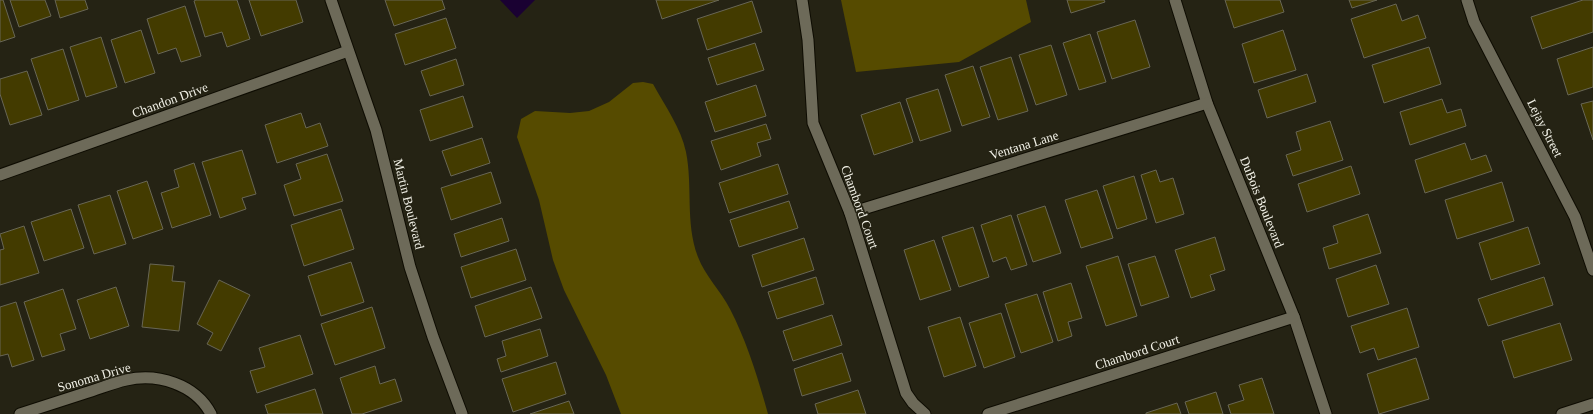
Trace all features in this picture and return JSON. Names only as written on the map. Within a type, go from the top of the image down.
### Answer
[{"type":"street","name":"Martin Boulevard","points":[[331,0],[376,130],[410,267],[433,337],[462,414]]},
{"type":"street","name":"Chambord Court","points":[[802,0],[808,40],[814,123],[850,212],[906,393],[913,403],[925,414]]},
{"type":"street","name":"DuBois Boulevard","points":[[1175,0],[1207,103],[1294,317],[1326,414]]},
{"type":"street","name":"Lejay Street","points":[[1467,0],[1474,22],[1575,217],[1593,270]]},
{"type":"street","name":"Chandon Drive","points":[[0,175],[348,51]]},
{"type":"street","name":"Ventana Lane","points":[[850,212],[1207,103]]},
{"type":"street","name":"Chambord Court","points":[[988,414],[1294,317]]},
{"type":"street","name":"Sonoma Drive","points":[[20,414],[127,380],[151,378],[170,381],[184,387],[199,397],[212,414]]},
{"type":"street","points":[[1562,414],[1593,404]]},
{"type":"shaded area","points":[[500,0],[535,0],[517,18]]},
{"type":"shaded area","points":[[841,0],[1026,0],[1031,22],[959,62],[856,72]]},
{"type":"shaded area","points":[[643,82],[653,84],[672,117],[684,143],[688,165],[690,218],[694,244],[698,257],[705,271],[726,302],[742,334],[752,360],[768,414],[621,414],[606,375],[564,290],[553,260],[539,200],[517,137],[521,119],[535,111],[570,113],[589,111],[609,102],[633,83]]},
{"type":"building","points":[[0,0],[3,0],[15,37],[0,42]]},
{"type":"building","points":[[10,0],[45,0],[51,16],[19,27]]},
{"type":"building","points":[[55,0],[85,0],[88,9],[60,18]]},
{"type":"building","points":[[237,0],[250,39],[227,47],[222,32],[205,37],[194,1]]},
{"type":"building","points":[[249,0],[296,0],[303,22],[261,36]]},
{"type":"building","points":[[385,0],[442,0],[445,9],[394,26]]},
{"type":"building","points":[[656,0],[719,0],[662,19]]},
{"type":"building","points":[[1067,0],[1104,0],[1105,2],[1071,13]]},
{"type":"building","points":[[1225,0],[1280,0],[1284,12],[1234,28]]},
{"type":"building","points":[[1349,0],[1377,0],[1352,8]]},
{"type":"building","points":[[1583,0],[1593,0],[1593,32],[1542,49],[1531,17]]},
{"type":"building","points":[[752,1],[762,32],[707,50],[697,19]]},
{"type":"building","points":[[1396,4],[1402,21],[1418,15],[1426,38],[1364,58],[1351,19]]},
{"type":"building","points":[[185,6],[201,56],[181,62],[176,48],[158,54],[147,19]]},
{"type":"building","points":[[446,18],[456,48],[405,65],[395,34]]},
{"type":"building","points":[[1135,20],[1150,67],[1112,79],[1097,32]]},
{"type":"building","points":[[141,30],[155,73],[125,83],[111,40]]},
{"type":"building","points":[[1283,30],[1296,70],[1254,83],[1242,44]]},
{"type":"building","points":[[1090,34],[1106,82],[1079,90],[1063,43]]},
{"type":"building","points":[[101,37],[117,87],[86,97],[70,47]]},
{"type":"building","points":[[755,43],[764,70],[717,85],[708,58]]},
{"type":"building","points":[[1051,45],[1067,95],[1036,105],[1019,55]]},
{"type":"building","points":[[1429,47],[1441,84],[1384,103],[1372,65]]},
{"type":"building","points":[[1593,47],[1593,87],[1568,95],[1557,59]]},
{"type":"building","points":[[63,49],[79,100],[48,110],[31,59]]},
{"type":"building","points":[[1011,57],[1028,111],[998,120],[980,67]]},
{"type":"building","points":[[456,59],[464,85],[430,96],[421,71]]},
{"type":"building","points":[[973,66],[990,117],[962,126],[945,75]]},
{"type":"building","points":[[27,71],[42,115],[10,125],[0,94],[0,79]]},
{"type":"building","points":[[1307,74],[1316,102],[1267,118],[1258,90]]},
{"type":"building","points":[[756,85],[766,116],[715,132],[705,102]]},
{"type":"building","points":[[938,89],[951,131],[920,141],[906,99]]},
{"type":"building","points":[[463,96],[473,127],[430,141],[420,110]]},
{"type":"building","points":[[1442,99],[1447,113],[1461,109],[1466,126],[1410,145],[1400,112]]},
{"type":"building","points":[[1593,101],[1593,140],[1581,104]]},
{"type":"building","points":[[900,102],[913,142],[874,155],[861,115]]},
{"type":"building","points":[[301,113],[306,128],[320,123],[328,146],[277,163],[265,125]]},
{"type":"building","points":[[1330,121],[1343,160],[1293,176],[1286,155],[1301,150],[1296,132]]},
{"type":"building","points":[[766,124],[771,139],[757,143],[761,156],[721,170],[711,141]]},
{"type":"building","points":[[482,138],[490,163],[451,176],[442,151]]},
{"type":"building","points":[[1465,143],[1471,160],[1486,155],[1492,171],[1425,193],[1415,160]]},
{"type":"building","points":[[242,150],[256,194],[242,198],[246,209],[220,218],[202,162]]},
{"type":"building","points":[[327,154],[343,201],[294,216],[284,185],[301,179],[296,164]]},
{"type":"building","points":[[194,163],[211,215],[172,228],[161,193],[179,187],[174,170]]},
{"type":"building","points":[[778,164],[788,194],[729,213],[719,183]]},
{"type":"building","points":[[1351,166],[1360,194],[1307,212],[1298,184]]},
{"type":"building","points":[[1156,170],[1160,182],[1173,178],[1184,214],[1156,223],[1141,175]]},
{"type":"building","points":[[491,172],[501,203],[451,220],[441,188]]},
{"type":"building","points":[[1134,176],[1147,219],[1117,229],[1103,186]]},
{"type":"building","points":[[147,181],[163,229],[133,239],[117,191]]},
{"type":"building","points":[[1502,182],[1514,221],[1457,239],[1445,200]]},
{"type":"building","points":[[1097,190],[1113,238],[1081,248],[1065,200]]},
{"type":"building","points":[[110,195],[126,244],[94,254],[78,205]]},
{"type":"building","points":[[789,201],[798,228],[739,247],[730,220]]},
{"type":"building","points":[[1045,206],[1061,253],[1033,262],[1017,215]]},
{"type":"building","points":[[71,209],[84,248],[44,261],[31,222]]},
{"type":"building","points":[[341,209],[354,249],[304,266],[291,225]]},
{"type":"building","points":[[1368,214],[1381,253],[1329,269],[1323,248],[1338,243],[1333,226]]},
{"type":"building","points":[[1011,215],[1027,265],[1011,270],[1006,257],[993,262],[981,225]]},
{"type":"building","points":[[502,218],[509,241],[461,257],[454,234]]},
{"type":"building","points":[[24,226],[39,273],[0,285],[0,250],[4,249],[0,234]]},
{"type":"building","points":[[973,227],[989,277],[959,287],[942,237]]},
{"type":"building","points":[[1528,227],[1540,264],[1491,280],[1479,243]]},
{"type":"building","points":[[1215,237],[1225,270],[1210,275],[1215,290],[1191,298],[1175,250]]},
{"type":"building","points":[[804,238],[814,270],[762,287],[752,255]]},
{"type":"building","points":[[934,240],[951,290],[920,300],[904,250]]},
{"type":"building","points":[[516,249],[526,280],[471,298],[461,267]]},
{"type":"building","points":[[1118,256],[1137,316],[1106,326],[1086,266]]},
{"type":"building","points":[[1155,256],[1169,297],[1141,306],[1128,264]]},
{"type":"building","points":[[351,262],[364,302],[321,316],[308,276]]},
{"type":"building","points":[[150,264],[174,266],[172,281],[185,282],[179,331],[142,327]]},
{"type":"building","points":[[1376,265],[1389,304],[1348,317],[1336,279]]},
{"type":"building","points":[[816,277],[824,304],[777,319],[768,292]]},
{"type":"building","points":[[1544,277],[1553,305],[1488,326],[1478,299]]},
{"type":"building","points":[[219,280],[250,295],[221,351],[207,344],[213,333],[197,324]]},
{"type":"building","points":[[1071,283],[1082,318],[1068,322],[1072,336],[1058,341],[1043,292]]},
{"type":"building","points":[[116,287],[129,326],[90,339],[77,300]]},
{"type":"building","points":[[531,287],[542,318],[485,337],[475,306]]},
{"type":"building","points":[[63,289],[76,329],[60,334],[65,350],[42,357],[24,302]]},
{"type":"building","points":[[1037,294],[1053,342],[1021,353],[1005,304]]},
{"type":"building","points":[[16,302],[34,360],[12,367],[8,354],[0,356],[0,307]]},
{"type":"building","points":[[372,307],[385,348],[335,365],[321,324]]},
{"type":"building","points":[[1407,308],[1419,347],[1378,360],[1374,348],[1360,353],[1351,326]]},
{"type":"building","points":[[1001,313],[1015,357],[984,368],[969,323]]},
{"type":"building","points":[[832,315],[842,345],[793,361],[783,331]]},
{"type":"building","points":[[960,317],[976,366],[944,377],[928,327]]},
{"type":"building","points":[[1560,323],[1572,360],[1514,378],[1502,341]]},
{"type":"building","points":[[540,329],[548,356],[501,372],[497,359],[506,356],[502,341]]},
{"type":"building","points":[[300,335],[313,374],[257,393],[250,371],[265,367],[259,348]]},
{"type":"building","points":[[842,353],[851,381],[802,396],[794,369]]},
{"type":"building","points":[[1416,358],[1429,399],[1379,414],[1367,374]]},
{"type":"building","points":[[556,362],[566,394],[513,412],[502,379]]},
{"type":"building","points":[[375,366],[380,384],[395,379],[402,401],[362,414],[352,414],[340,378]]},
{"type":"building","points":[[1262,378],[1274,414],[1231,414],[1228,405],[1244,400],[1239,385]]},
{"type":"building","points":[[315,389],[323,414],[268,414],[265,405]]},
{"type":"building","points":[[858,390],[866,414],[818,414],[815,404]]},
{"type":"building","points":[[1216,392],[1223,414],[1189,414],[1185,402]]},
{"type":"building","points":[[569,401],[574,414],[530,414]]},
{"type":"building","points":[[1177,403],[1181,414],[1146,414],[1146,413]]}]
